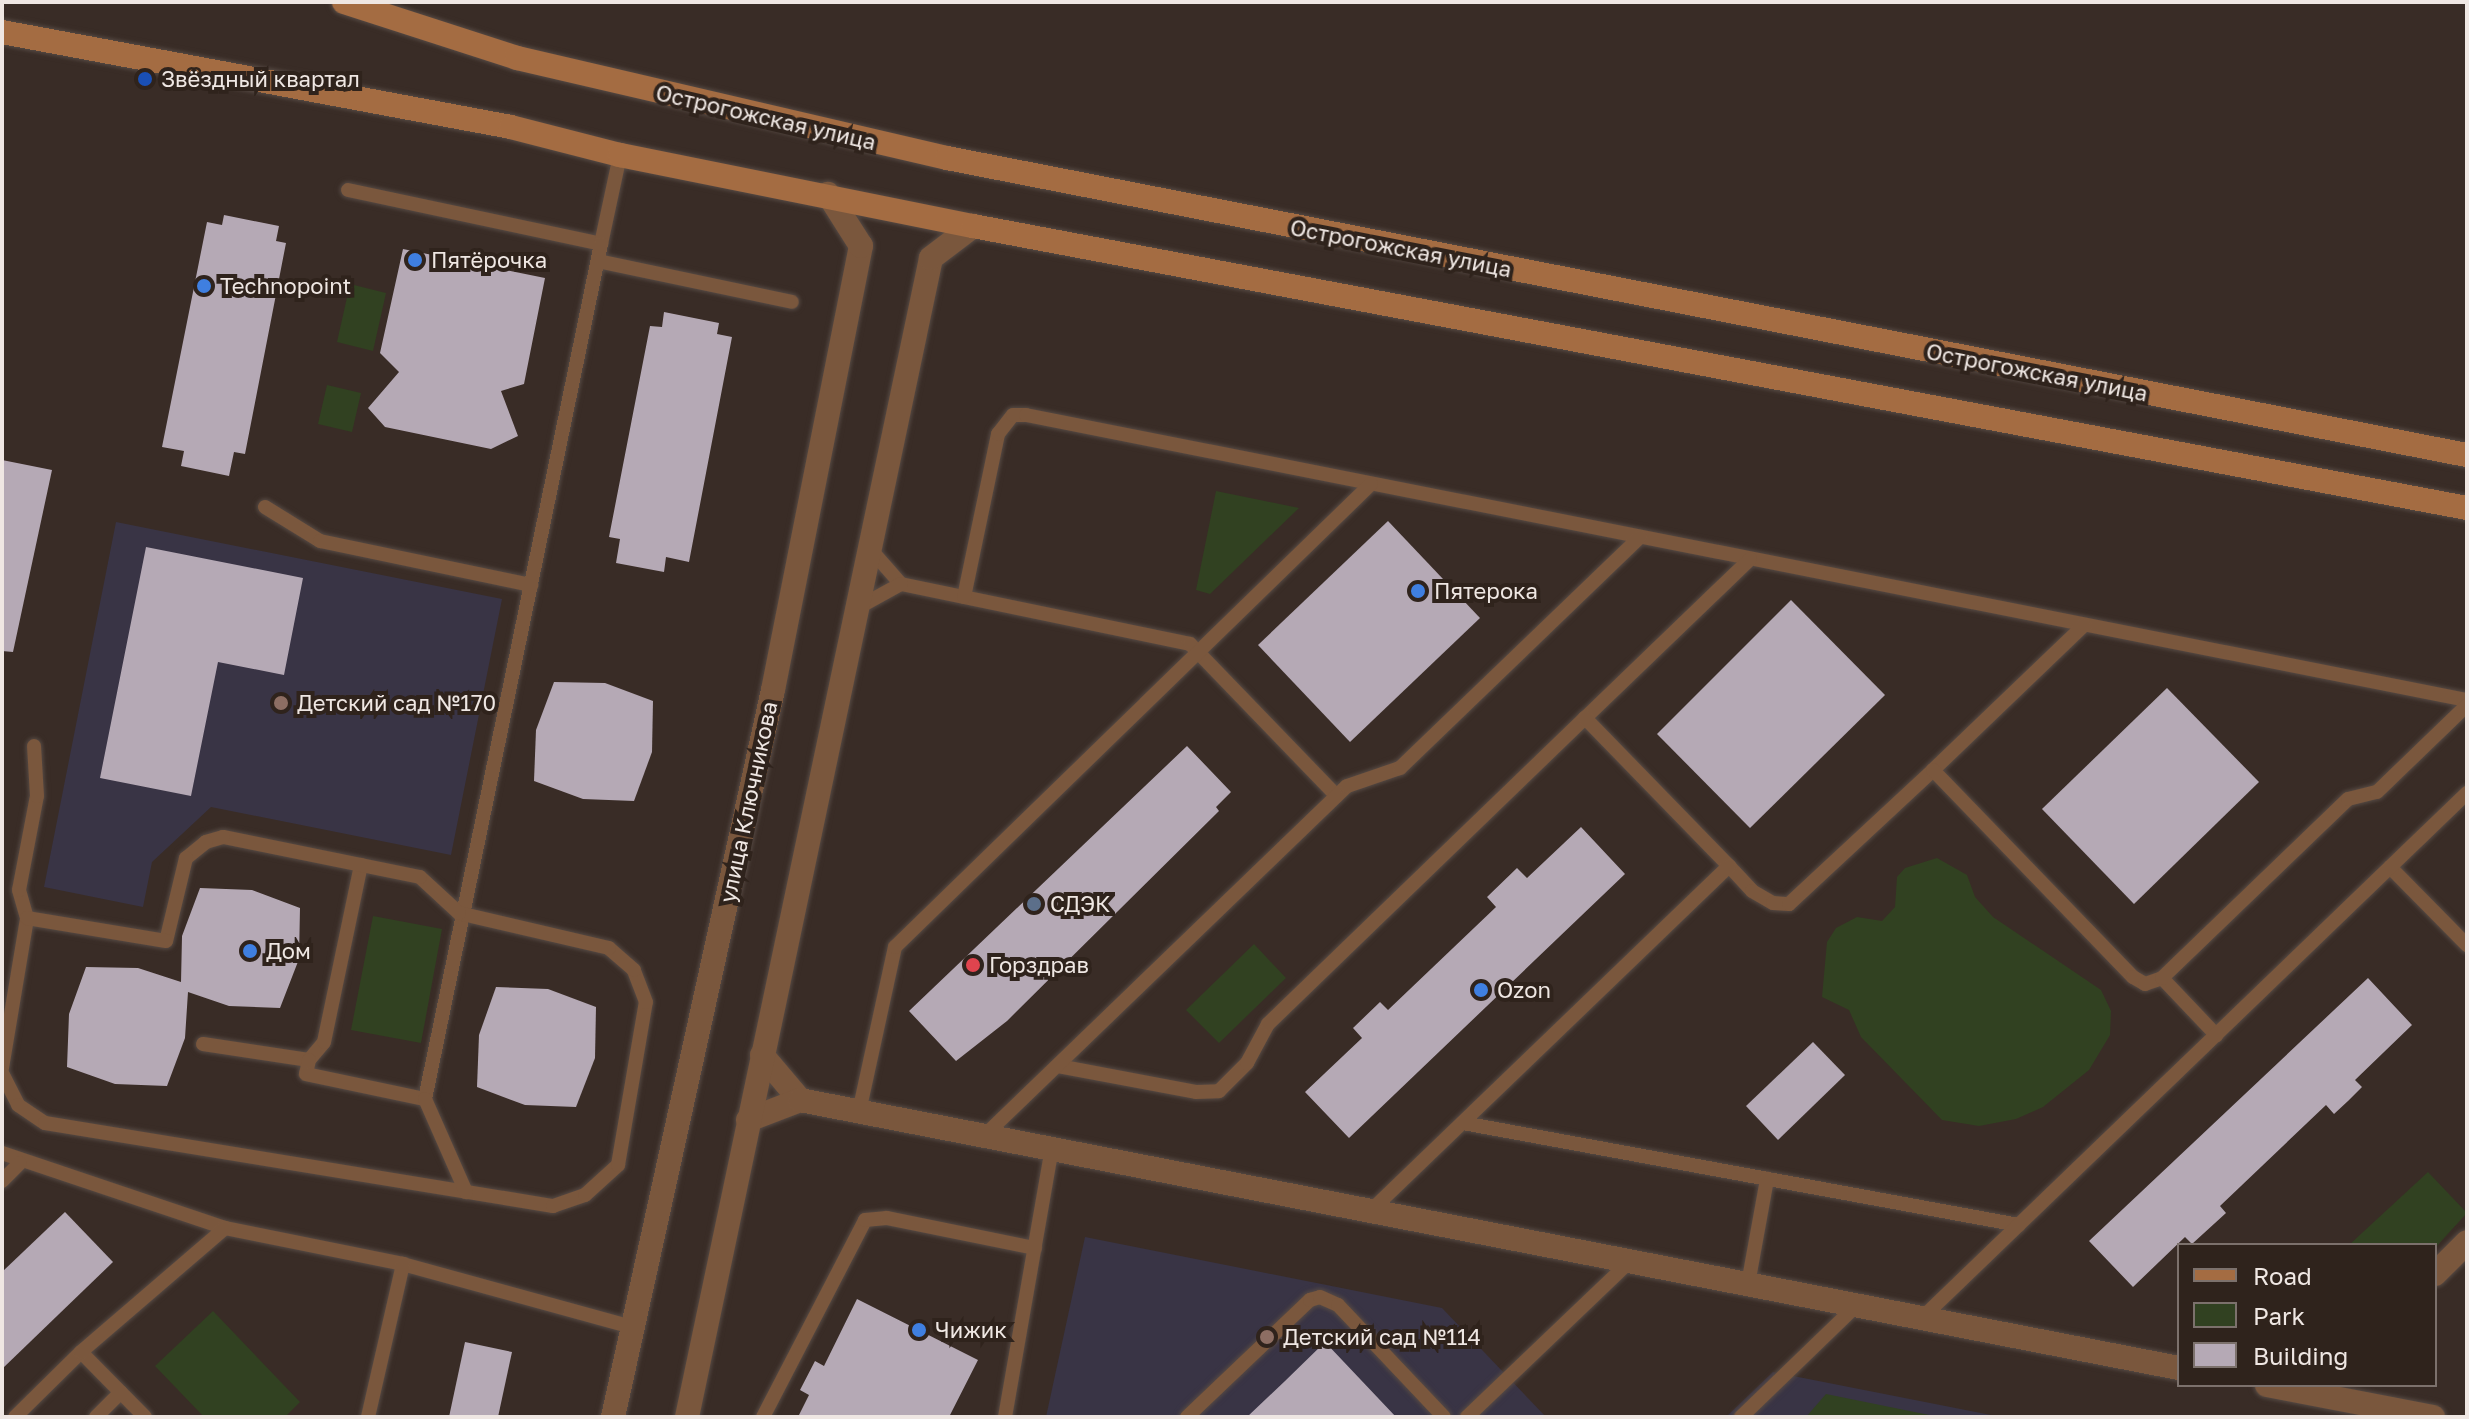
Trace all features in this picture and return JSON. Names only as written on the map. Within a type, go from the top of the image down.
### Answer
[{"type":"street","name":"Острогожская улица","points":[[344,2],[517,58],[947,158],[2467,455]]},
{"type":"street","points":[[2,32],[511,127],[620,155],[828,194],[973,226],[2467,508]]},
{"type":"street","name":"улица Ключникова","points":[[613,1417],[773,690],[861,246],[828,194]]},
{"type":"street","points":[[687,1417],[931,258],[973,226]]},
{"type":"street","points":[[762,1055],[800,1100]]},
{"type":"street","points":[[748,1120],[800,1100],[2177,1368]]},
{"type":"street","points":[[2437,1272],[2467,1242]]},
{"type":"street","points":[[2292,1387],[2317,1389],[2433,1417]]},
{"type":"lane","points":[[466,1192],[425,1099],[620,155]]},
{"type":"lane","points":[[348,190],[601,244]]},
{"type":"lane","points":[[598,261],[792,302]]},
{"type":"lane","points":[[964,597],[998,434],[1013,415],[2467,703]]},
{"type":"lane","points":[[859,1112],[895,947],[1371,484]]},
{"type":"lane","points":[[265,507],[320,541],[531,585]]},
{"type":"lane","points":[[984,1136],[1337,796],[1357,778],[1389,775],[1400,768],[1640,537]]},
{"type":"lane","points":[[871,550],[901,584],[1190,644],[1337,796]]},
{"type":"lane","points":[[1058,1066],[1196,1092],[1219,1091],[1247,1063],[1268,1024],[1750,559]]},
{"type":"lane","points":[[859,607],[901,584]]},
{"type":"lane","points":[[1585,718],[1752,891],[1773,903],[1789,904],[2084,625]]},
{"type":"lane","points":[[1933,770],[2133,977],[2145,984],[2162,978],[2348,799],[2377,792],[2467,703]]},
{"type":"lane","points":[[27,918],[166,941],[186,858],[206,842],[223,837],[420,877],[463,914],[609,948],[634,970],[646,1002],[618,1165],[585,1195],[553,1206],[45,1123],[18,1105],[2,1070],[27,918],[19,890],[37,796],[34,746]]},
{"type":"lane","points":[[1922,1318],[2467,793]]},
{"type":"lane","points":[[361,865],[324,1042],[309,1060],[306,1074],[425,1099]]},
{"type":"lane","points":[[1371,1211],[1729,866]]},
{"type":"lane","points":[[2390,867],[2467,945]]},
{"type":"lane","points":[[2162,978],[2216,1035]]},
{"type":"lane","points":[[203,1044],[309,1060]]},
{"type":"lane","points":[[1463,1123],[2019,1225]]},
{"type":"lane","points":[[1005,1417],[1052,1149]]},
{"type":"lane","points":[[2,1153],[20,1163],[225,1228],[403,1264],[632,1327]]},
{"type":"lane","points":[[2,1181],[20,1163]]},
{"type":"lane","points":[[1748,1284],[1767,1179]]},
{"type":"lane","points":[[763,1417],[865,1220],[887,1218],[1035,1248]]},
{"type":"lane","points":[[15,1417],[81,1352],[225,1228]]},
{"type":"lane","points":[[1467,1417],[1630,1261]]},
{"type":"lane","points":[[368,1417],[403,1264]]},
{"type":"lane","points":[[1187,1417],[1310,1300],[1320,1297],[1338,1305],[1444,1417]]},
{"type":"lane","points":[[1741,1417],[1857,1305]]},
{"type":"lane","points":[[81,1352],[145,1417]]},
{"type":"lane","points":[[96,1417],[121,1392]]},
{"type":"shaded area","name":"Детский сад №170","points":[[116,522],[502,599],[451,855],[211,807],[152,862],[143,907],[44,887]]},
{"type":"shaded area","name":"Детский сад №114","points":[[1085,1237],[1442,1308],[1546,1417],[1046,1417]]},
{"type":"shaded area","points":[[1773,1372],[2001,1417],[1726,1417]]},
{"type":"green space","points":[[350,284],[386,293],[373,351],[337,342]]},
{"type":"green space","points":[[327,385],[361,393],[352,432],[318,424]]},
{"type":"green space","points":[[1216,491],[1299,508],[1210,594],[1196,590]]},
{"type":"green space","points":[[1937,858],[1967,875],[1975,897],[1993,917],[2101,990],[2111,1011],[2110,1035],[2089,1070],[2043,1107],[2016,1119],[1979,1126],[1942,1120],[1861,1037],[1849,1010],[1822,997],[1827,942],[1836,928],[1857,917],[1882,921],[1895,907],[1897,877],[1905,868]]},
{"type":"green space","points":[[373,916],[442,929],[421,1043],[351,1030]]},
{"type":"green space","points":[[1254,944],[1286,978],[1219,1043],[1186,1010]]},
{"type":"green space","points":[[2428,1172],[2467,1213],[2437,1246],[2437,1243],[2351,1243]]},
{"type":"green space","points":[[213,1311],[300,1402],[285,1417],[204,1417],[155,1366]]},
{"type":"green space","points":[[1826,1394],[1939,1417],[1806,1417]]},
{"type":"building","points":[[224,215],[279,226],[276,241],[286,243],[245,454],[234,452],[229,476],[181,466],[184,451],[162,447],[207,222],[222,225]]},
{"type":"building","points":[[403,249],[545,278],[524,384],[501,391],[518,436],[491,449],[385,427],[368,408],[399,372],[380,353]]},
{"type":"building","points":[[664,312],[719,323],[717,334],[732,337],[689,562],[666,557],[664,572],[616,563],[620,539],[609,537],[650,326],[662,327]]},
{"type":"building","points":[[2,460],[52,470],[13,652],[2,651]]},
{"type":"building","points":[[1388,521],[1480,618],[1350,742],[1258,645]]},
{"type":"building","points":[[146,547],[303,578],[284,675],[218,662],[191,796],[100,778]]},
{"type":"building","points":[[1791,600],[1885,695],[1750,828],[1657,734]]},
{"type":"building","points":[[554,682],[605,683],[653,701],[652,752],[634,801],[583,799],[534,781],[536,730]]},
{"type":"building","points":[[2167,688],[2259,782],[2134,904],[2042,809]]},
{"type":"building","points":[[1187,746],[1231,792],[1216,807],[1219,811],[1007,1021],[956,1061],[909,1011]]},
{"type":"building","points":[[1581,827],[1625,874],[1349,1138],[1305,1092],[1362,1038],[1353,1028],[1380,1002],[1388,1010],[1496,907],[1487,897],[1517,868],[1527,878]]},
{"type":"building","points":[[200,888],[252,890],[300,908],[299,959],[280,1008],[229,1006],[188,992],[185,1038],[167,1086],[115,1084],[67,1067],[69,1014],[86,967],[138,968],[181,982],[182,936]]},
{"type":"building","points":[[2368,978],[2412,1025],[2355,1080],[2362,1087],[2348,1101],[2334,1114],[2326,1105],[2220,1206],[2226,1213],[2193,1243],[2185,1237],[2177,1243],[2133,1287],[2089,1241]]},
{"type":"building","points":[[496,987],[548,989],[596,1007],[595,1058],[576,1107],[525,1105],[477,1087],[479,1035]]},
{"type":"building","points":[[1813,1042],[1845,1075],[1778,1140],[1746,1106]]},
{"type":"building","points":[[65,1212],[113,1262],[2,1369],[2,1272]]},
{"type":"building","points":[[857,1299],[978,1360],[949,1417],[798,1417],[809,1395],[800,1390],[815,1361],[824,1366]]},
{"type":"building","points":[[465,1342],[512,1352],[498,1417],[449,1417]]},
{"type":"building","points":[[1325,1342],[1396,1417],[1247,1417],[1285,1381]]},
{"type":"place","name":"Звёздный квартал","points":[[145,79]]},
{"type":"place","name":"Пятёрочка","points":[[415,260]]},
{"type":"place","name":"Technopoint","points":[[204,286]]},
{"type":"place","name":"Пятерока","points":[[1418,591]]},
{"type":"place","name":"Детский сад №170","points":[[281,703]]},
{"type":"place","name":"СДЭК","points":[[1034,904]]},
{"type":"place","name":"Дом","points":[[250,951]]},
{"type":"place","name":"Горздрав","points":[[973,965]]},
{"type":"place","name":"Ozon","points":[[1481,990]]},
{"type":"place","name":"Чижик","points":[[919,1330]]},
{"type":"place","name":"Детский сад №114","points":[[1267,1337]]}]
